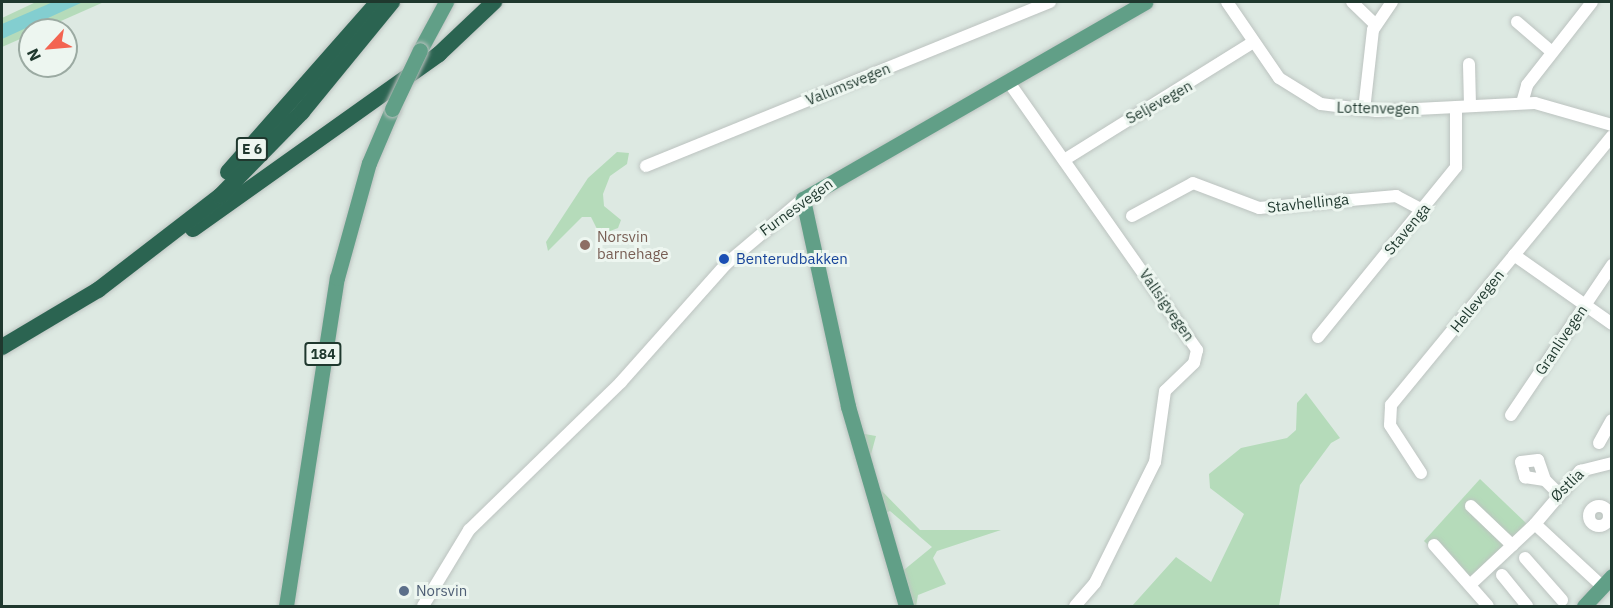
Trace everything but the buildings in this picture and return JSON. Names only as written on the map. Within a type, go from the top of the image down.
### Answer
[{"type":"highway","name":"E 6","points":[[2,334],[104,273],[212,187],[286,112],[378,2]]},
{"type":"highway","name":"E 6","points":[[151,253],[257,160],[392,2]]},
{"type":"highway","name":"E 6","points":[[2,347],[215,215],[430,60],[494,2]]},
{"type":"main road","name":"184","points":[[286,606],[337,278],[369,163],[420,50],[446,2]]},
{"type":"main road","name":"Furnesvegen","points":[[803,199],[1145,2]]},
{"type":"main road","points":[[803,199],[848,406],[906,606]]},
{"type":"main road","points":[[1584,606],[1607,581]]},
{"type":"street","name":"Valumsvegen","points":[[646,166],[1050,2]]},
{"type":"street","name":"Lottenvegen","points":[[1227,2],[1252,43],[1279,78],[1300,94],[1340,110],[1522,103],[1576,111],[1611,125]]},
{"type":"street","points":[[1352,2],[1375,24]]},
{"type":"street","points":[[1364,110],[1365,68],[1375,24],[1392,2]]},
{"type":"street","points":[[1522,103],[1527,85],[1592,2]]},
{"type":"street","points":[[1517,22],[1552,52]]},
{"type":"street","name":"Seljevegen","points":[[1064,159],[1252,43]]},
{"type":"street","points":[[1468,64],[1470,106]]},
{"type":"street","name":"Vallsigvegen","points":[[1008,81],[1197,350],[1194,363],[1165,392],[1155,462],[1095,583],[1076,606]]},
{"type":"street","name":"Stavenga","points":[[1318,337],[1456,167],[1456,107]]},
{"type":"street","name":"Hellevegen","points":[[1421,473],[1390,425],[1392,405],[1611,136]]},
{"type":"street","name":"Stavhellinga","points":[[1132,216],[1192,183],[1259,208],[1396,196],[1422,210]]},
{"type":"street","name":"Furnesvegen","points":[[423,606],[470,530],[627,375],[726,264],[803,199]]},
{"type":"street","points":[[1514,255],[1611,324]]},
{"type":"street","name":"Granlivegen","points":[[1511,415],[1611,264]]},
{"type":"street","points":[[1599,443],[1611,420]]},
{"type":"street","name":"Østlia","points":[[1470,585],[1535,524],[1558,493],[1587,466],[1611,463]]},
{"type":"street","points":[[1545,480],[1558,493]]},
{"type":"street","points":[[1471,506],[1512,545]]},
{"type":"street","points":[[1535,524],[1607,581]]},
{"type":"street","points":[[1434,545],[1488,606]]},
{"type":"street","points":[[1525,558],[1562,600]]},
{"type":"street","points":[[1502,575],[1527,606]]},
{"type":"green space","points":[[36,2],[104,2],[68,18],[18,18],[18,40],[2,47],[2,18]]},
{"type":"green space","points":[[617,152],[629,153],[627,164],[610,176],[603,194],[604,206],[621,220],[618,228],[600,235],[591,217],[582,217],[548,251],[546,242],[588,178]]},
{"type":"green space","points":[[1306,393],[1340,438],[1331,443],[1300,485],[1279,606],[1132,606],[1176,557],[1211,582],[1244,514],[1210,488],[1209,474],[1241,448],[1287,438],[1296,430],[1297,403]]},
{"type":"green space","points":[[859,433],[876,436],[870,458],[878,487],[920,530],[1001,530],[937,551],[933,558],[946,584],[918,595],[916,606],[910,606],[899,574],[932,547],[890,511],[881,515]]},
{"type":"green space","points":[[1480,479],[1528,525],[1468,584],[1424,541]]},
{"type":"water","points":[[53,2],[83,2],[48,18],[18,18],[18,32],[2,39],[2,24]]},
{"type":"place","name":"Norsvin barnehage","points":[[585,245]]},
{"type":"place","name":"Benterudbakken","points":[[724,259]]},
{"type":"place","name":"Norsvin","points":[[404,591]]}]
